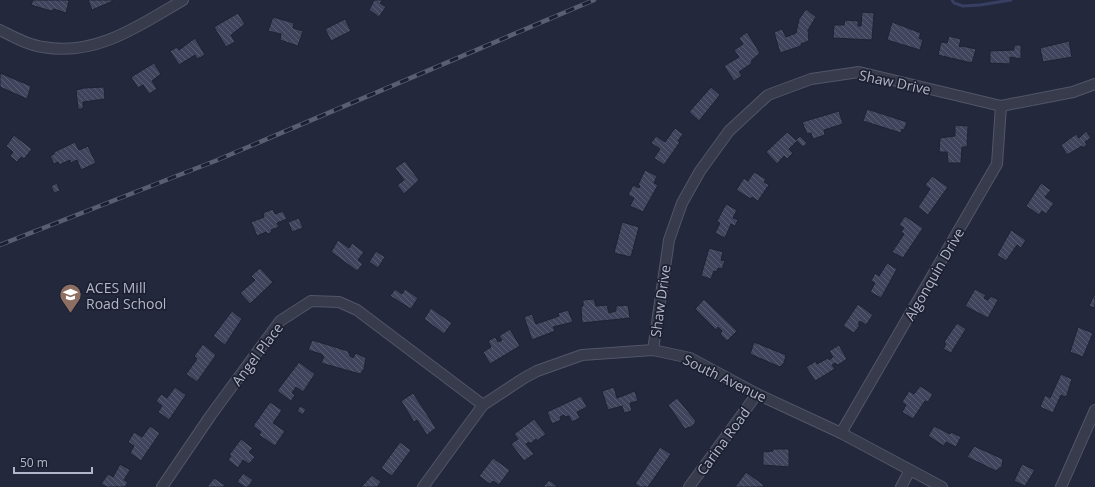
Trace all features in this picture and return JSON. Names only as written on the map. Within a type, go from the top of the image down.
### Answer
[{"type":"street","points":[[0,30],[21,40],[42,47],[61,49],[80,48],[123,35],[183,0]]},
{"type":"street","name":"Shaw Drive","points":[[653,350],[669,240],[682,203],[700,171],[728,131],[768,95],[811,79],[858,72],[1001,106],[1073,92],[1095,84]]},
{"type":"street","name":"Algonquin Drive","points":[[841,433],[997,164],[1001,106]]},
{"type":"street","name":"Angel Place","points":[[162,487],[211,415],[280,321],[311,301],[339,302],[357,310],[483,405]]},
{"type":"street","name":"South Avenue","points":[[423,487],[483,405],[537,371],[582,355],[653,350],[690,358],[758,394],[841,433],[942,487]]},
{"type":"street","name":"Carina Road","points":[[690,487],[758,394]]},
{"type":"street","points":[[1061,487],[1095,410]]},
{"type":"street","points":[[901,487],[910,470]]},
{"type":"building","points":[[33,0],[69,1],[66,13],[54,9],[51,11],[31,5]]},
{"type":"building","points":[[88,0],[112,0],[113,1],[92,10]]},
{"type":"building","points":[[374,0],[383,0],[380,3],[386,7],[379,17],[369,10]]},
{"type":"building","points":[[806,9],[816,17],[808,30],[809,41],[801,44],[801,46],[780,53],[774,32],[782,29],[786,37],[796,33],[799,19]]},
{"type":"building","points":[[862,12],[874,13],[872,40],[833,38],[834,25],[844,25],[845,20],[858,21],[858,26],[861,26]]},
{"type":"building","points":[[238,13],[245,24],[231,35],[235,42],[226,47],[214,27]]},
{"type":"building","points":[[273,17],[294,23],[293,28],[303,31],[298,46],[280,40],[281,34],[268,31]]},
{"type":"building","points":[[345,19],[351,31],[331,41],[325,29]]},
{"type":"building","points":[[892,22],[921,33],[919,38],[923,40],[920,50],[887,40]]},
{"type":"building","points":[[747,32],[760,53],[751,61],[752,63],[739,72],[742,76],[734,81],[724,66],[739,57],[734,50],[743,44],[739,38]]},
{"type":"building","points":[[949,36],[961,39],[959,47],[962,46],[976,49],[972,63],[938,55],[941,42],[947,43]]},
{"type":"building","points":[[195,38],[205,55],[197,59],[195,55],[179,65],[170,51],[177,47],[179,50]]},
{"type":"building","points":[[1069,41],[1072,57],[1043,62],[1040,48]]},
{"type":"building","points":[[1014,45],[1021,45],[1021,59],[1010,57],[1010,64],[990,63],[990,51],[1014,50]]},
{"type":"building","points":[[154,63],[161,74],[152,81],[157,89],[149,94],[143,85],[138,88],[131,77]]},
{"type":"building","points":[[0,73],[31,86],[27,99],[0,87]]},
{"type":"building","points":[[104,87],[105,99],[83,102],[83,109],[78,109],[76,90]]},
{"type":"building","points":[[711,87],[720,95],[699,121],[689,112]]},
{"type":"building","points":[[867,109],[907,122],[904,130],[902,129],[901,133],[863,121]]},
{"type":"building","points":[[839,111],[843,124],[824,130],[825,135],[813,139],[811,133],[807,134],[802,122]]},
{"type":"building","points":[[955,125],[968,126],[967,147],[962,147],[961,163],[948,163],[947,152],[939,152],[940,138],[955,136]]},
{"type":"building","points":[[675,128],[683,134],[678,141],[680,142],[664,165],[654,158],[660,149],[651,143],[656,136],[665,142]]},
{"type":"building","points":[[1086,131],[1091,138],[1085,142],[1087,145],[1083,148],[1082,146],[1067,155],[1061,145],[1076,134],[1079,138]]},
{"type":"building","points":[[787,132],[796,140],[800,136],[807,143],[803,147],[797,141],[789,149],[793,153],[787,159],[784,156],[777,164],[766,152]]},
{"type":"building","points":[[14,135],[32,149],[24,159],[21,157],[17,162],[10,156],[13,152],[6,146]]},
{"type":"building","points":[[75,142],[79,150],[88,146],[96,163],[81,170],[77,160],[71,163],[70,160],[59,165],[58,162],[54,164],[50,156],[54,154],[54,152]]},
{"type":"building","points":[[405,161],[419,180],[404,194],[397,185],[404,180],[395,168]]},
{"type":"building","points":[[645,170],[657,176],[654,183],[658,185],[643,212],[630,206],[634,198],[628,195],[633,185],[639,188],[640,186],[638,185]]},
{"type":"building","points":[[754,172],[766,179],[764,182],[769,185],[758,201],[752,197],[751,199],[736,190],[744,178],[748,181]]},
{"type":"building","points":[[932,176],[948,187],[928,215],[918,207],[930,189],[925,185]]},
{"type":"building","points":[[57,183],[60,191],[54,193],[51,186]]},
{"type":"building","points":[[1041,183],[1051,190],[1045,197],[1054,203],[1046,214],[1042,211],[1039,215],[1026,206]]},
{"type":"building","points":[[726,204],[737,210],[733,218],[738,220],[735,226],[731,224],[725,238],[715,233],[720,223],[717,221]]},
{"type":"building","points":[[273,209],[275,214],[283,211],[287,219],[277,223],[279,227],[271,230],[272,232],[268,234],[266,232],[257,236],[251,222],[264,217],[263,213]]},
{"type":"building","points":[[905,216],[923,228],[903,258],[892,252],[904,234],[901,232],[904,228],[899,225]]},
{"type":"building","points":[[299,218],[303,228],[292,232],[288,222]]},
{"type":"building","points":[[622,222],[639,227],[631,257],[614,253]]},
{"type":"building","points":[[1011,230],[1026,240],[1021,248],[1017,245],[1006,261],[997,255]]},
{"type":"building","points":[[338,240],[349,248],[352,243],[364,252],[358,260],[363,264],[357,271],[331,252]]},
{"type":"building","points":[[709,248],[723,252],[721,260],[725,261],[722,269],[718,268],[717,272],[714,271],[711,279],[701,276]]},
{"type":"building","points":[[376,251],[385,257],[378,268],[369,262]]},
{"type":"building","points":[[887,263],[897,269],[881,298],[870,292],[875,283],[871,281],[875,273],[879,276]]},
{"type":"building","points":[[260,268],[273,282],[250,304],[240,293],[255,280],[251,276]]},
{"type":"building","points":[[395,289],[402,294],[405,289],[418,298],[411,309],[390,296]]},
{"type":"building","points":[[975,289],[986,295],[984,298],[988,300],[991,296],[998,300],[988,318],[965,306]]},
{"type":"building","points":[[1095,293],[1095,308],[1089,306]]},
{"type":"building","points":[[594,299],[596,306],[607,305],[609,313],[616,311],[616,306],[628,305],[630,318],[582,323],[581,307],[583,306],[583,300]]},
{"type":"building","points":[[704,299],[737,331],[727,341],[720,334],[722,331],[718,327],[716,330],[695,309]]},
{"type":"building","points":[[858,304],[873,315],[866,325],[860,321],[858,324],[860,325],[854,333],[843,326]]},
{"type":"building","points":[[431,308],[452,323],[444,334],[424,319]]},
{"type":"building","points":[[568,310],[573,322],[553,327],[555,331],[532,340],[524,317],[532,314],[536,324],[559,316],[558,313]]},
{"type":"building","points":[[232,311],[242,319],[225,345],[213,336]]},
{"type":"building","points":[[957,323],[966,329],[951,353],[943,349],[946,344],[944,342]]},
{"type":"building","points":[[1078,327],[1093,333],[1083,357],[1070,352]]},
{"type":"building","points":[[510,329],[520,346],[490,364],[483,352],[491,347],[488,341],[495,337],[498,342],[502,340],[499,336]]},
{"type":"building","points":[[312,340],[348,351],[350,356],[353,358],[356,353],[366,358],[364,369],[360,374],[321,363],[324,357],[321,354],[308,350]]},
{"type":"building","points":[[754,342],[786,355],[784,363],[780,367],[750,354]]},
{"type":"building","points":[[203,344],[216,355],[197,382],[186,374],[197,359],[194,356]]},
{"type":"building","points":[[839,345],[847,359],[838,365],[835,363],[832,365],[835,369],[815,381],[806,367],[816,361],[817,364],[828,358],[829,360],[833,357],[829,351]]},
{"type":"building","points":[[299,362],[315,374],[303,392],[296,387],[292,393],[295,395],[291,401],[277,391]]},
{"type":"building","points":[[1061,374],[1072,379],[1067,395],[1065,397],[1061,395],[1053,413],[1040,407],[1045,395],[1050,398]]},
{"type":"building","points":[[920,386],[933,394],[928,402],[925,401],[913,419],[902,412],[906,405],[902,402],[909,391],[914,394]]},
{"type":"building","points":[[175,387],[186,395],[169,420],[158,412],[162,406],[156,401],[161,394],[167,398]]},
{"type":"building","points":[[614,387],[617,398],[635,391],[638,401],[630,403],[632,411],[624,413],[622,406],[608,410],[602,391]]},
{"type":"building","points":[[413,393],[436,428],[427,435],[417,420],[414,422],[401,401]]},
{"type":"building","points":[[581,396],[587,407],[577,412],[580,418],[572,422],[569,416],[565,417],[564,415],[560,417],[561,420],[552,424],[547,412]]},
{"type":"building","points":[[677,398],[696,421],[693,426],[685,429],[668,405]]},
{"type":"building","points":[[270,402],[282,410],[273,423],[285,431],[275,446],[259,435],[261,432],[253,426]]},
{"type":"building","points":[[300,406],[306,409],[303,415],[297,411]]},
{"type":"building","points":[[534,419],[546,434],[537,441],[536,439],[530,444],[529,442],[526,444],[534,454],[524,461],[511,444],[518,439],[514,434]]},
{"type":"building","points":[[150,426],[160,433],[141,461],[130,453],[134,446],[128,442],[134,432],[142,437]]},
{"type":"building","points":[[934,426],[950,434],[951,432],[961,437],[956,447],[946,442],[944,446],[928,436]]},
{"type":"building","points":[[241,439],[253,448],[249,452],[255,457],[249,464],[243,460],[238,468],[228,460],[231,456],[229,455]]},
{"type":"building","points":[[400,442],[411,450],[392,476],[381,468]]},
{"type":"building","points":[[974,446],[1003,459],[1002,466],[996,471],[967,457]]},
{"type":"building","points":[[660,447],[671,454],[648,487],[640,487],[635,484]]},
{"type":"building","points":[[773,449],[789,449],[789,467],[763,465],[763,452],[773,451]]},
{"type":"building","points":[[493,458],[510,470],[499,485],[493,481],[490,484],[479,476]]},
{"type":"building","points":[[120,464],[130,470],[124,480],[128,482],[125,487],[107,487],[101,484],[108,474],[113,477]]},
{"type":"building","points":[[1022,464],[1035,470],[1025,486],[1014,481]]},
{"type":"building","points":[[746,472],[764,485],[762,487],[735,487]]},
{"type":"building","points":[[243,473],[253,480],[248,487],[245,487],[237,482]]},
{"type":"building","points":[[372,475],[381,482],[377,487],[361,487]]},
{"type":"building","points":[[214,478],[225,485],[223,487],[207,487]]},
{"type":"building","points":[[549,480],[557,486],[557,487],[543,487]]},
{"type":"waterway","points":[[952,0],[954,3],[963,6],[1011,0]]},
{"type":"railway","points":[[0,245],[215,161],[594,0]]},
{"type":"place","name":"ACES Mill Road School","points":[[71,314]]}]
